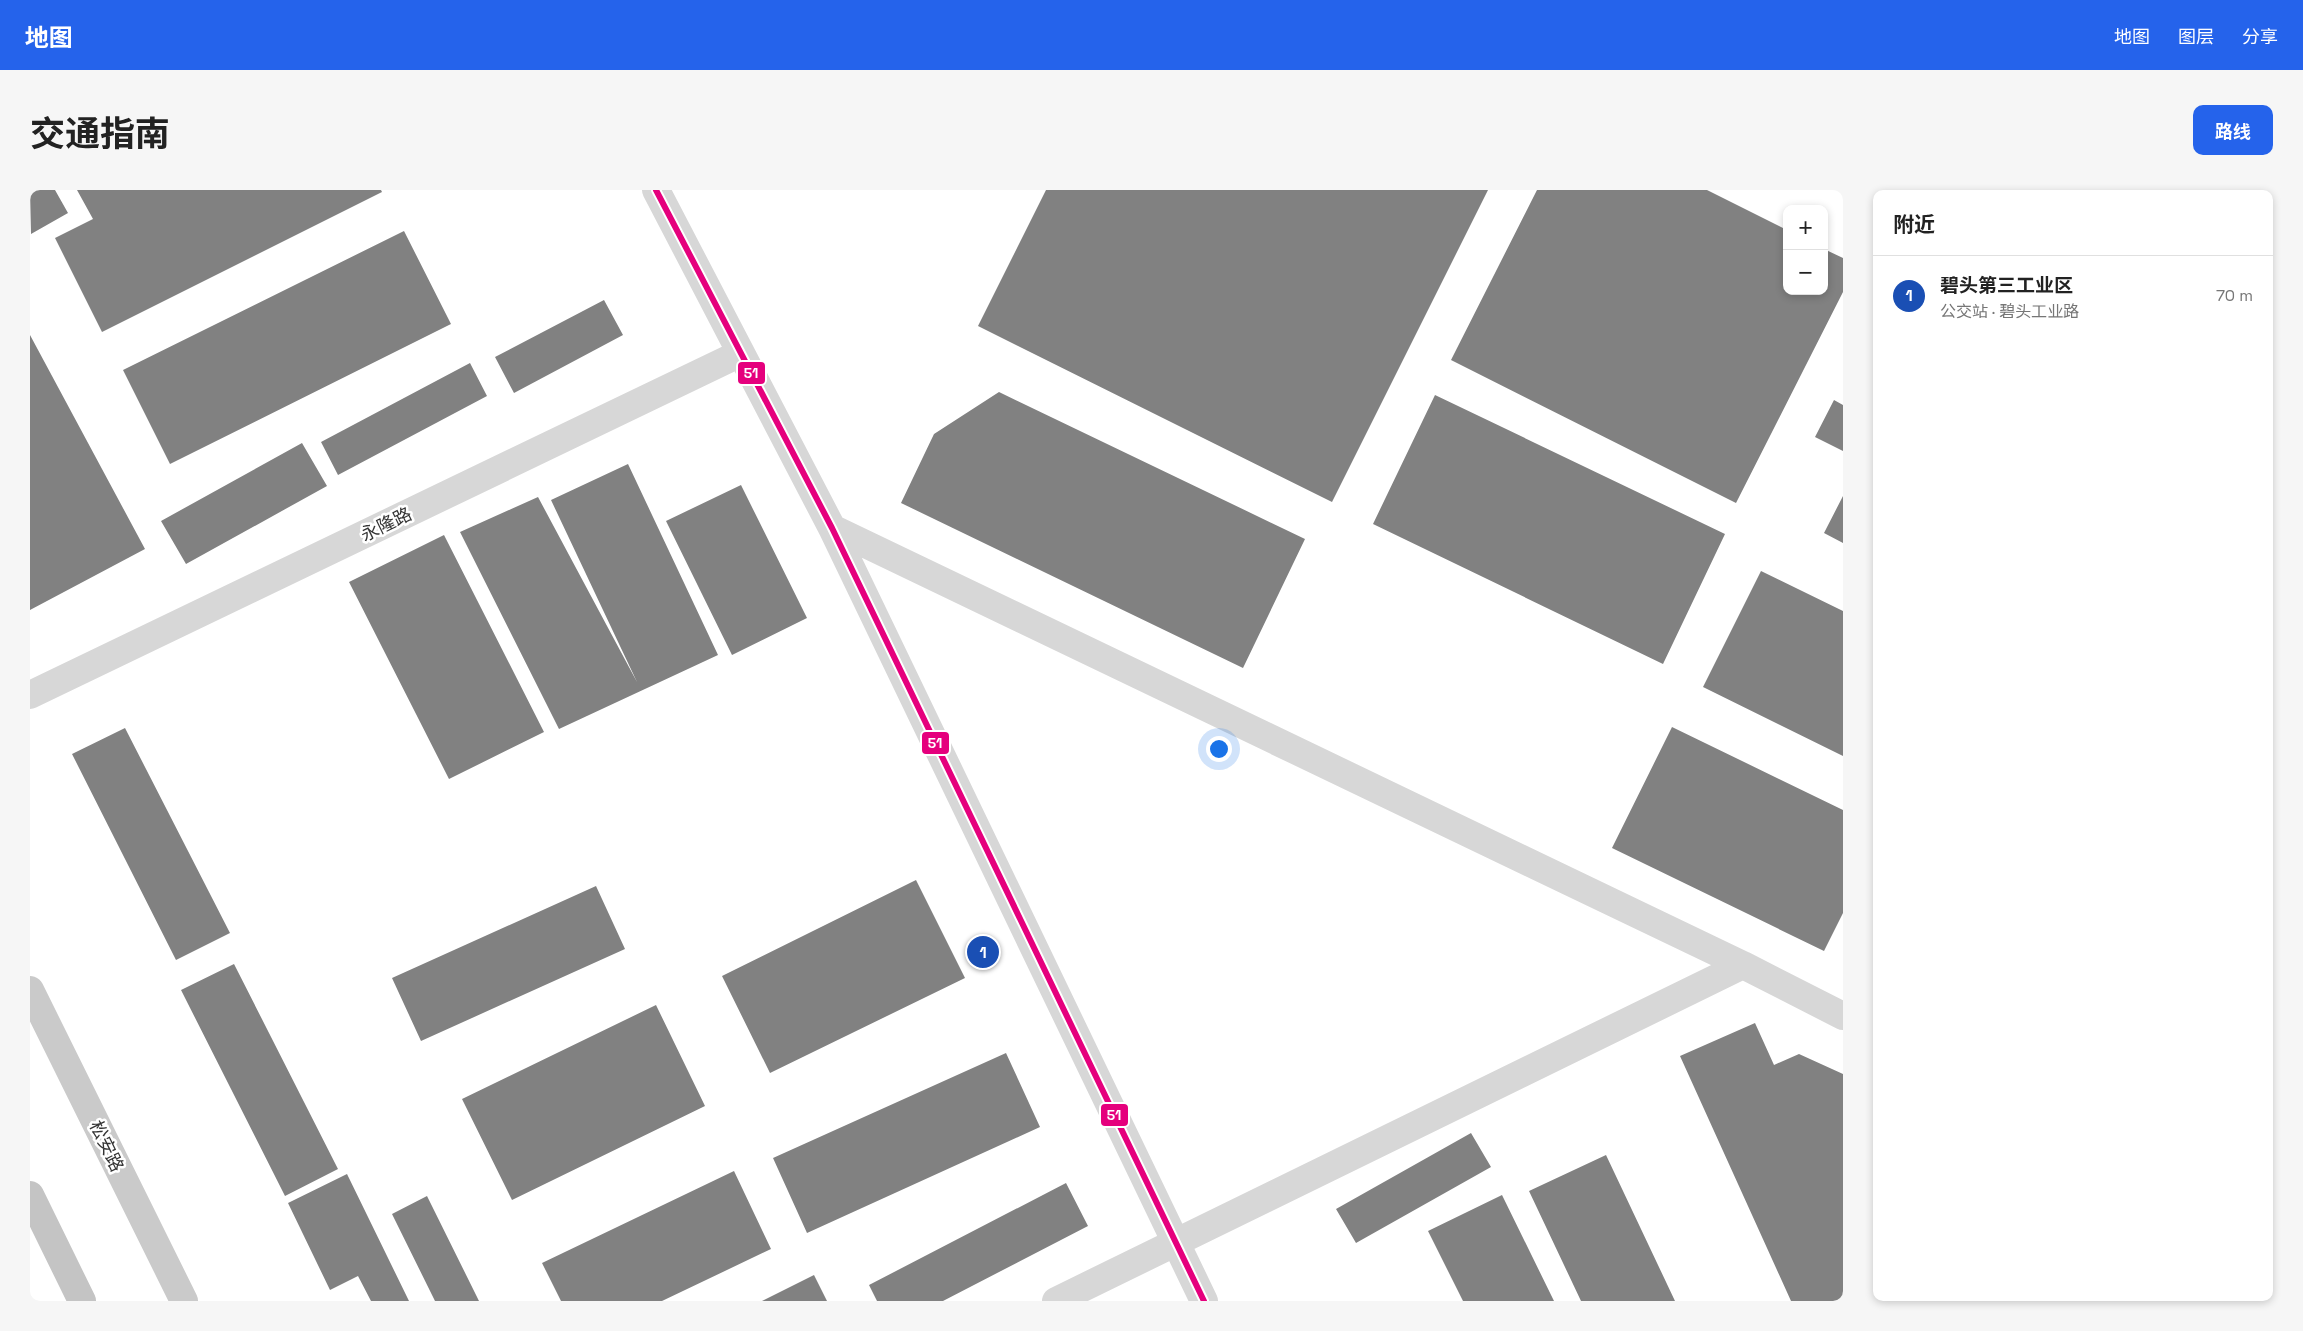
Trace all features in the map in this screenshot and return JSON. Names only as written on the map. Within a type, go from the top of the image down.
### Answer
[{"type":"highway","points":[[30,1195],[82,1301]]},
{"type":"main road","name":"松安路","points":[[30,990],[184,1301]]},
{"type":"street","points":[[656,190],[832,528],[1204,1301]]},
{"type":"street","name":"永隆路","points":[[30,695],[741,353]]},
{"type":"street","points":[[832,528],[1743,965],[1843,1016]]},
{"type":"street","points":[[1056,1301],[1743,965]]},
{"type":"building","points":[[30,190],[55,190],[68,213],[31,234]]},
{"type":"building","points":[[77,190],[381,190],[382,192],[102,332],[55,238],[93,219]]},
{"type":"building","points":[[1046,190],[1488,190],[1332,502],[978,326]]},
{"type":"building","points":[[1537,190],[1707,190],[1783,228],[1783,295],[1828,295],[1828,251],[1843,258],[1843,292],[1736,503],[1451,360]]},
{"type":"building","points":[[404,231],[451,324],[170,464],[123,370]]},
{"type":"building","points":[[604,300],[623,335],[514,393],[495,357]]},
{"type":"building","points":[[30,335],[145,549],[30,610]]},
{"type":"building","points":[[470,363],[487,396],[338,475],[321,442]]},
{"type":"building","points":[[999,392],[1305,539],[1243,668],[901,503],[934,434]]},
{"type":"building","points":[[1435,395],[1725,534],[1663,664],[1373,524]]},
{"type":"building","points":[[1834,400],[1843,405],[1843,451],[1815,437]]},
{"type":"building","points":[[302,443],[327,486],[186,564],[161,521]]},
{"type":"building","points":[[628,464],[718,655],[559,729],[460,532],[538,497],[637,682],[551,500]]},
{"type":"building","points":[[741,485],[807,618],[732,655],[666,521]]},
{"type":"building","points":[[1843,496],[1843,543],[1824,533]]},
{"type":"building","points":[[444,535],[544,732],[449,779],[349,582]]},
{"type":"building","points":[[1761,571],[1843,611],[1843,756],[1703,687]]},
{"type":"building","points":[[1672,727],[1843,810],[1843,913],[1824,951],[1612,848]]},
{"type":"building","points":[[125,728],[230,933],[176,960],[72,754]]},
{"type":"building","points":[[916,880],[965,978],[770,1073],[722,976]]},
{"type":"building","points":[[596,886],[625,949],[421,1041],[392,978]]},
{"type":"building","points":[[234,964],[338,1169],[285,1196],[181,990]]},
{"type":"building","points":[[656,1005],[705,1106],[512,1200],[462,1099]]},
{"type":"building","points":[[1755,1023],[1774,1065],[1799,1054],[1843,1074],[1843,1298],[1836,1301],[1791,1301],[1680,1056]]},
{"type":"building","points":[[1006,1053],[1040,1127],[807,1233],[773,1158]]},
{"type":"building","points":[[1471,1133],[1491,1167],[1356,1243],[1336,1209]]},
{"type":"building","points":[[1606,1155],[1675,1301],[1581,1301],[1529,1191]]},
{"type":"building","points":[[734,1171],[771,1249],[662,1301],[561,1301],[542,1263]]},
{"type":"building","points":[[347,1174],[409,1301],[371,1301],[358,1276],[330,1290],[288,1203]]},
{"type":"building","points":[[1066,1183],[1088,1226],[943,1301],[877,1301],[869,1285]]},
{"type":"building","points":[[1502,1195],[1554,1301],[1463,1301],[1428,1231]]},
{"type":"building","points":[[427,1196],[479,1301],[435,1301],[392,1214]]},
{"type":"building","points":[[814,1275],[827,1301],[762,1301]]},
{"type":"transit line","name":"51","points":[[656,190],[832,528],[1204,1301]]},
{"type":"place","name":"碧头第三工业区","points":[[983,952]]}]
